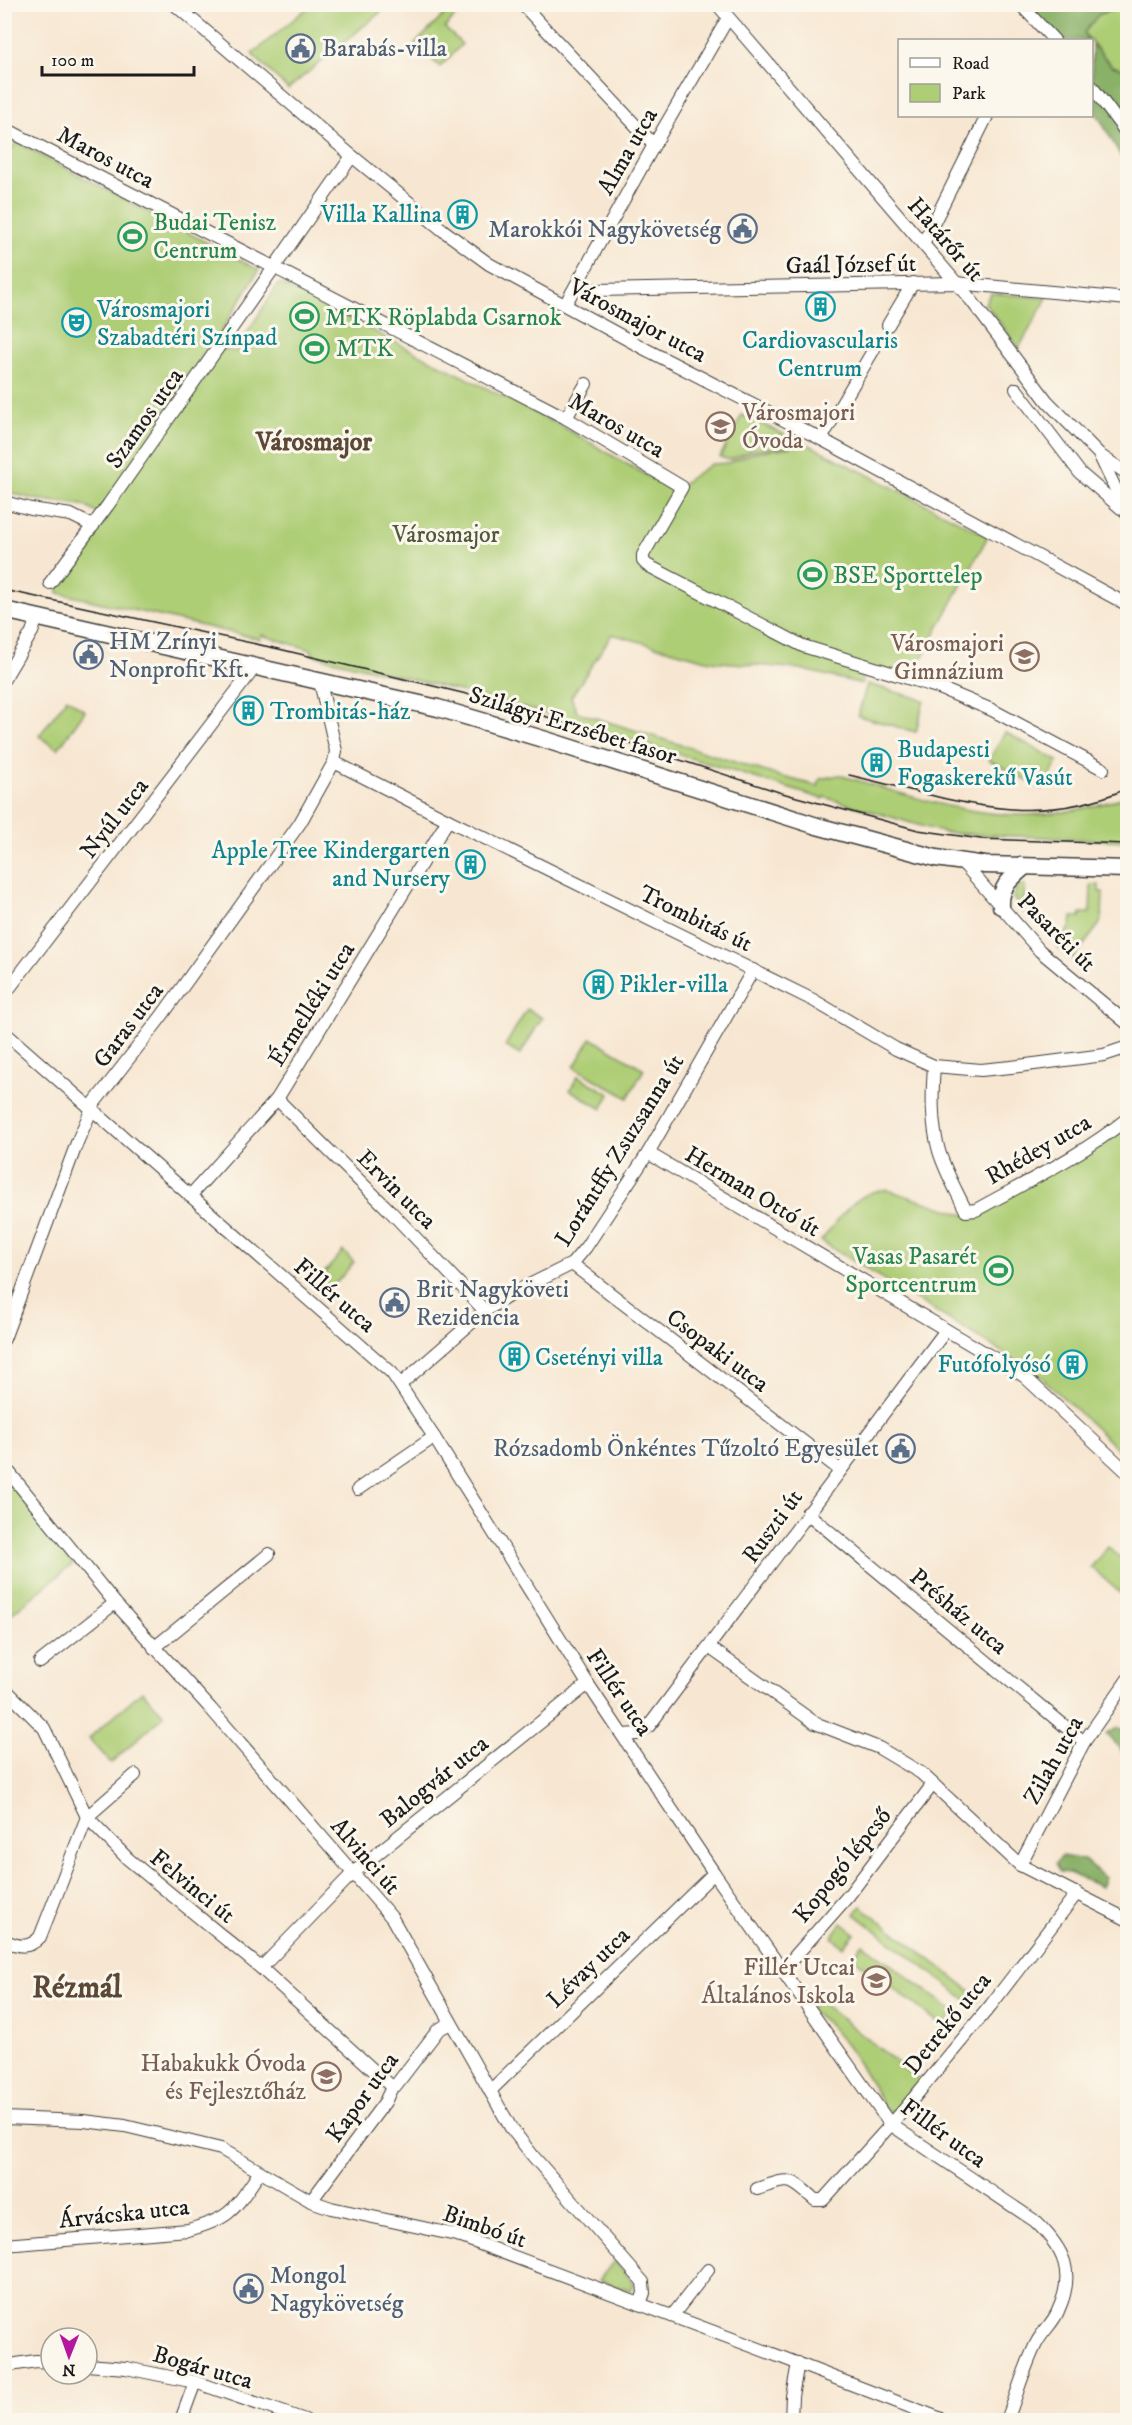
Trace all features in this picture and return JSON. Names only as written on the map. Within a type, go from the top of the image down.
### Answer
[{"type":"main road","name":"Szilágyi Erzsébet fasor","points":[[4,610],[438,708],[817,826],[963,863],[1128,869]]},
{"type":"main road","points":[[1001,906],[1003,889],[1007,882],[1024,867]]},
{"type":"street","name":"Városmajor utca","points":[[174,4],[352,156],[444,231],[489,264],[821,439],[1128,605]]},
{"type":"street","points":[[522,4],[654,145]]},
{"type":"street","name":"Határőr út","points":[[717,4],[956,283],[1047,401],[1099,454],[1127,513]]},
{"type":"street","points":[[1020,4],[1053,39]]},
{"type":"street","name":"Alma utca","points":[[565,305],[654,145],[729,18]]},
{"type":"street","points":[[1093,88],[1128,135]]},
{"type":"street","points":[[923,244],[986,117]]},
{"type":"street","name":"Maros utca","points":[[4,128],[566,418],[682,487],[643,555],[643,561],[647,565],[803,646],[937,687],[992,710],[1103,769]]},
{"type":"street","name":"Szamos utca","points":[[50,583],[93,526],[352,156]]},
{"type":"street","points":[[888,325],[913,283]]},
{"type":"street","name":"Gaál József út","points":[[576,286],[597,290],[956,283],[1128,299]]},
{"type":"street","points":[[821,439],[874,349]]},
{"type":"street","points":[[566,418],[586,384]]},
{"type":"street","name":"Határőr út","points":[[1016,389],[1080,473],[1127,513]]},
{"type":"street","points":[[1099,454],[1128,474]]},
{"type":"street","points":[[4,502],[71,515],[93,526]]},
{"type":"street","points":[[4,680],[32,632],[36,617]]},
{"type":"street","name":"Nyúl utca","points":[[4,995],[255,667]]},
{"type":"street","points":[[320,682],[336,751],[334,762]]},
{"type":"street","name":"Trombitás út","points":[[334,762],[813,1000],[896,1049],[934,1066],[981,1070],[1104,1055],[1128,1047]]},
{"type":"street","name":"Garas utca","points":[[4,1339],[78,1140],[92,1110],[300,823],[334,762]]},
{"type":"street","name":"Érmelléki utca","points":[[190,1196],[277,1099],[448,820]]},
{"type":"street","name":"Pasaréti út","points":[[963,863],[1040,951],[1128,1024]]},
{"type":"street","name":"Lorántffy Zsuzsanna út","points":[[401,1384],[485,1311],[513,1293],[572,1264],[586,1247],[648,1153],[753,970]]},
{"type":"street","name":"Fillér utca","points":[[4,1032],[392,1373],[588,1684],[714,1873],[890,2124],[1035,2221],[1052,2238],[1067,2267],[1067,2282],[1058,2313],[1038,2341],[1007,2421]]},
{"type":"street","name":"Rhédey utca","points":[[934,1066],[932,1093],[934,1126],[939,1152],[966,1211],[976,1210],[1059,1166],[1128,1118]]},
{"type":"street","name":"Ervin utca","points":[[277,1099],[391,1212],[485,1311]]},
{"type":"street","name":"Herman Ottó út","points":[[648,1153],[1024,1376],[1128,1473]]},
{"type":"street","name":"Csopaki utca","points":[[572,1264],[840,1470]]},
{"type":"street","name":"Ruszti út","points":[[624,1735],[638,1734],[649,1726],[946,1330]]},
{"type":"street","points":[[358,1489],[434,1437]]},
{"type":"street","name":"Alvinci út","points":[[4,1466],[115,1603],[211,1709],[392,1918],[512,2128],[533,2156],[643,2282],[644,2293],[640,2304]]},
{"type":"street","name":"Présház utca","points":[[807,1513],[1084,1742]]},
{"type":"street","points":[[154,1648],[269,1554]]},
{"type":"street","points":[[39,1662],[115,1603]]},
{"type":"street","points":[[709,1647],[815,1723],[879,1748],[921,1773],[1020,1865],[1128,1920]]},
{"type":"street","name":"Zilah utca","points":[[1020,1865],[1084,1742],[1128,1679]]},
{"type":"street","name":"Balogvár utca","points":[[261,1968],[353,1873],[588,1684]]},
{"type":"street","name":"Felvinci út","points":[[4,1688],[44,1728],[87,1817],[128,1859],[261,1968],[392,2087]]},
{"type":"street","points":[[4,1940],[25,1947],[40,1937],[87,1817],[135,1775]]},
{"type":"street","name":"Kopogó lépcső","points":[[782,1971],[849,1895],[933,1784]]},
{"type":"street","name":"Lévay utca","points":[[490,2091],[714,1873]]},
{"type":"street","name":"Detrekő utca","points":[[757,2189],[787,2179],[794,2181],[815,2200],[824,2200],[991,2005],[1077,1893]]},
{"type":"street","name":"Kapor utca","points":[[311,2201],[386,2102],[392,2087],[396,2085],[438,2030],[450,2023]]},
{"type":"street","name":"Bimbó út","points":[[4,2118],[84,2121],[166,2135],[221,2149],[311,2201],[331,2208],[456,2235],[798,2363],[944,2421]]},
{"type":"street","name":"Árvácska utca","points":[[4,2245],[188,2230],[214,2223],[234,2210],[260,2172]]},
{"type":"street","points":[[672,2316],[708,2270]]},
{"type":"street","points":[[4,2366],[39,2361]]},
{"type":"street","points":[[791,2421],[792,2396],[798,2363]]},
{"type":"street","name":"Bogár utca","points":[[99,2366],[126,2368],[195,2382],[305,2421]]},
{"type":"street","points":[[181,2421],[195,2382]]},
{"type":"green space","points":[[312,4],[389,5],[288,89],[252,54]]},
{"type":"green space","points":[[454,5],[465,5],[445,28],[462,44],[440,67],[415,44]]},
{"type":"green space","points":[[1026,5],[1116,5],[1113,9],[1098,15],[1084,33],[1087,39],[1057,39]]},
{"type":"green space","points":[[1116,5],[1127,5],[1127,70],[1112,66],[1093,44],[1093,39],[1089,39],[1084,33],[1098,15],[1113,9]]},
{"type":"green space","points":[[1093,45],[1112,66],[1127,70],[1127,167],[1093,107]]},
{"type":"green space","name":"Városmajor","points":[[16,142],[259,270],[202,362],[224,349],[235,352],[279,283],[563,427],[677,493],[686,481],[711,464],[728,463],[755,452],[792,447],[796,438],[988,536],[912,676],[865,669],[862,684],[800,669],[710,661],[612,634],[571,697],[577,712],[779,776],[818,786],[820,779],[839,775],[932,802],[980,812],[1004,815],[1053,813],[1091,807],[1127,796],[1127,841],[945,833],[824,797],[823,799],[554,716],[312,655],[312,650],[261,635],[260,639],[58,593],[58,584],[107,519],[83,505],[33,499],[4,491],[4,143],[13,148]]},
{"type":"green space","points":[[991,293],[1047,298],[1019,348],[985,303]]},
{"type":"green space","points":[[742,415],[792,438],[789,446],[753,450],[729,460],[720,457]]},
{"type":"green space","points":[[867,684],[924,700],[916,732],[858,716]]},
{"type":"green space","points":[[67,698],[85,711],[58,749],[39,736]]},
{"type":"green space","points":[[1005,732],[1058,761],[1043,789],[989,760]]},
{"type":"green space","points":[[1091,885],[1099,885],[1099,892],[1103,892],[1102,918],[1073,959],[1056,946],[1071,926],[1072,917],[1080,917],[1081,913],[1090,913]]},
{"type":"green space","points":[[1017,886],[1025,886],[1024,901],[1021,901],[1021,905],[1024,905],[1024,912],[1013,898]]},
{"type":"green space","points":[[527,1009],[542,1018],[520,1055],[505,1046]]},
{"type":"green space","points":[[591,1038],[644,1069],[628,1098],[574,1067]]},
{"type":"green space","points":[[578,1076],[610,1094],[602,1109],[570,1090]]},
{"type":"green space","name":"Vasas Pasarét Sportcentrum","points":[[1127,1123],[1127,1458],[1038,1374],[821,1241],[849,1207],[867,1194],[877,1191],[888,1190],[965,1215]]},
{"type":"green space","points":[[343,1251],[354,1262],[325,1296],[313,1286]]},
{"type":"green space","points":[[5,1478],[73,1564],[4,1619]]},
{"type":"green space","points":[[1108,1547],[1127,1563],[1127,1599],[1091,1567]]},
{"type":"green space","points":[[142,1691],[164,1715],[111,1763],[89,1738]]},
{"type":"green space","points":[[1118,1728],[1127,1730],[1127,1757],[1106,1734]]},
{"type":"green space","points":[[1062,1856],[1084,1860],[1105,1878],[1101,1887],[1069,1873],[1060,1872],[1056,1863]]},
{"type":"green space","points":[[861,1906],[980,1998],[974,2006],[855,1914]]},
{"type":"green space","points":[[842,1923],[855,1933],[843,1947],[832,1937]]},
{"type":"green space","points":[[863,1944],[954,2011],[943,2026],[852,1957]]},
{"type":"green space","points":[[817,1999],[923,2083],[899,2113],[885,2110],[848,2047],[834,2030],[810,2008]]},
{"type":"green space","points":[[614,2261],[634,2283],[630,2290],[599,2280]]},
{"type":"tram line","points":[[4,590],[279,649],[504,703],[782,793],[918,830],[981,839],[1128,844]]},
{"type":"tram line","points":[[849,775],[954,801],[988,807],[1022,809],[1056,808],[1092,801],[1128,788]]},
{"type":"place","name":"Barabás-villa","points":[[301,48]]},
{"type":"place","name":"Villa Kallina","points":[[463,214]]},
{"type":"place","name":"Marokkói Nagykövetség","points":[[742,229]]},
{"type":"place","name":"Budai Tenisz Centrum","points":[[132,236]]},
{"type":"place","name":"Cardiovascularis Centrum","points":[[820,307]]},
{"type":"place","name":"MTK Röplabda Csarnok","points":[[304,317]]},
{"type":"place","name":"Városmajori Szabadtéri Színpad","points":[[76,323]]},
{"type":"place","name":"MTK","points":[[315,348]]},
{"type":"place","name":"Városmajori Óvoda","points":[[721,426]]},
{"type":"place","name":"BSE Sporttelep","points":[[812,575]]},
{"type":"place","name":"HM Zrínyi Nonprofit Kft.","points":[[88,655]]},
{"type":"place","name":"Városmajori Gimnázium","points":[[1025,657]]},
{"type":"place","name":"Trombitás-ház","points":[[249,711]]},
{"type":"place","name":"Budapesti Fogaskerekű Vasút","points":[[876,763]]},
{"type":"place","name":"Apple Tree Kindergarten and Nursery","points":[[471,864]]},
{"type":"place","name":"Pikler-villa","points":[[598,984]]},
{"type":"place","name":"Vasas Pasarét Sportcentrum","points":[[998,1270]]},
{"type":"place","name":"Brit Nagyköveti Rezidencia","points":[[395,1303]]},
{"type":"place","name":"Csetényi villa","points":[[514,1357]]},
{"type":"place","name":"Futófolyósó","points":[[1072,1364]]},
{"type":"place","name":"Rózsadomb Önkéntes Tűzoltó Egyesület","points":[[900,1448]]},
{"type":"place","name":"Fillér Utcai Általános Iskola","points":[[876,1981]]},
{"type":"place","name":"Habakukk Óvoda és Fejlesztőház","points":[[327,2077]]},
{"type":"place","name":"Mongol Nagykövetség","points":[[249,2289]]},
{"type":"district","name":"Városmajor","points":[[314,441]]},
{"type":"district","name":"Rézmál","points":[[77,1987]]}]
